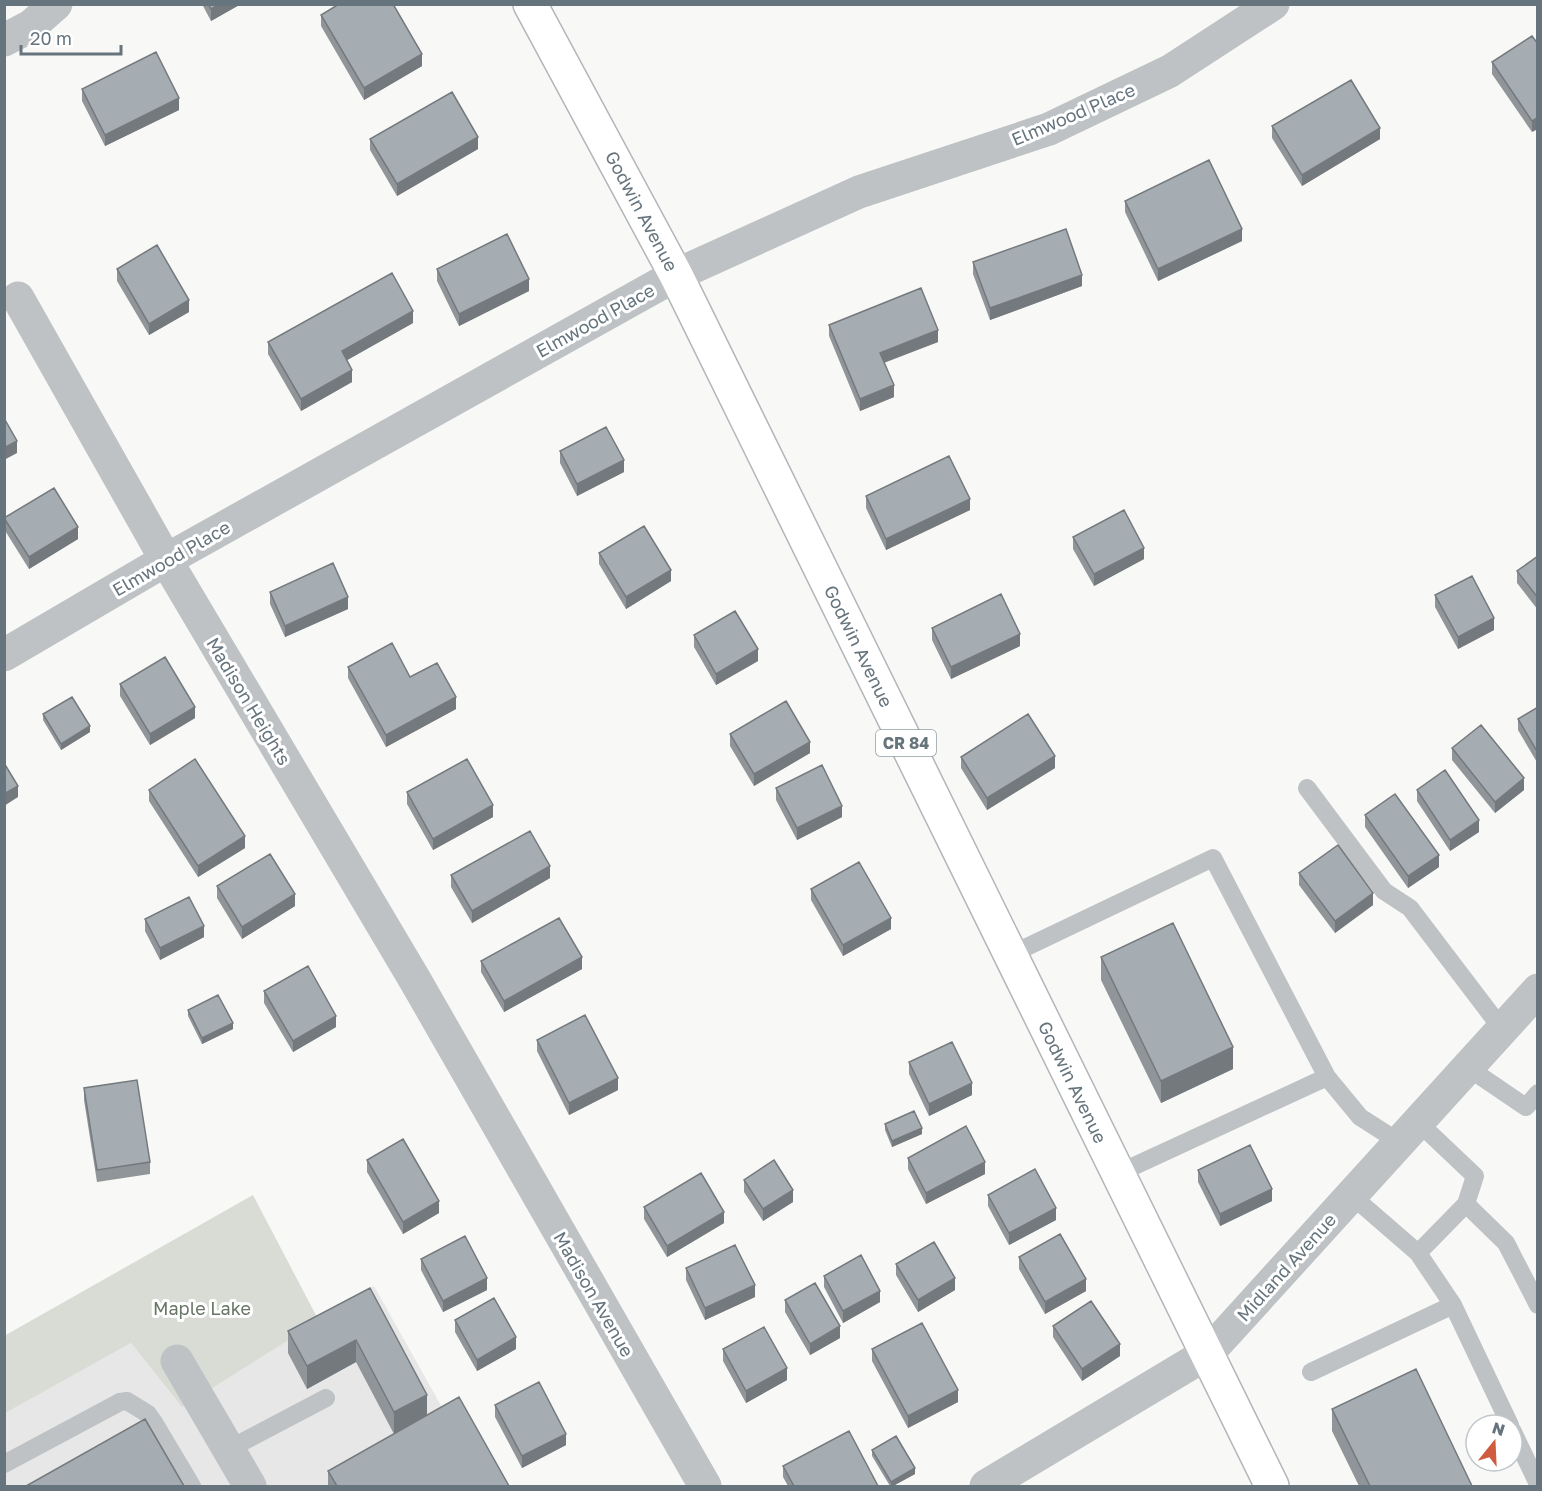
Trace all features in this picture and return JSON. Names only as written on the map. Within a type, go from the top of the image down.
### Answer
[{"type":"main road","name":"Godwin Avenue","points":[[530,4],[676,275],[1272,1486]]},
{"type":"street","points":[[4,40],[31,26],[56,4]]},
{"type":"street","name":"Elmwood Place","points":[[4,655],[166,560],[676,275],[859,192],[1049,129],[1170,71],[1273,4]]},
{"type":"street","name":"Madison Heights","points":[[18,298],[166,560],[484,1101]]},
{"type":"street","name":"Midland Avenue","points":[[986,1486],[1208,1353],[1502,1029],[1534,1001]]},
{"type":"street","name":"Madison Avenue","points":[[484,1101],[705,1486]]},
{"type":"street","points":[[177,1361],[250,1486]]},
{"type":"lane","points":[[1307,788],[1384,891],[1410,908],[1502,1029]]},
{"type":"lane","points":[[1010,955],[1213,858],[1328,1077],[1360,1117],[1408,1132],[1475,1176],[1466,1204],[1418,1253]]},
{"type":"lane","points":[[1467,1068],[1526,1107],[1538,1093]]},
{"type":"lane","points":[[1119,1173],[1328,1077]]},
{"type":"lane","points":[[1351,1196],[1418,1253],[1453,1305],[1504,1413]]},
{"type":"lane","points":[[1466,1204],[1506,1243],[1538,1305]]},
{"type":"lane","points":[[1311,1372],[1453,1305]]},
{"type":"lane","points":[[229,1449],[326,1398]]},
{"type":"lane","points":[[4,1464],[120,1402],[127,1401],[148,1414],[192,1486]]},
{"type":"lane","points":[[1524,1455],[1538,1484]]},
{"type":"shaded area","points":[[374,1286],[486,1486],[5,1486],[4,1413],[131,1343],[182,1407]]},
{"type":"green space","name":"Maple Lake","points":[[253,1195],[319,1321],[182,1407],[131,1343],[5,1413],[4,1336]]},
{"type":"building","points":[[208,4],[220,4],[211,9]]},
{"type":"building","points":[[339,4],[393,4],[422,54],[364,88],[321,15]]},
{"type":"building","points":[[1532,36],[1538,44],[1538,117],[1532,121],[1492,62]]},
{"type":"building","points":[[156,52],[179,98],[105,135],[82,89]]},
{"type":"building","points":[[1351,80],[1380,128],[1302,175],[1272,126]]},
{"type":"building","points":[[452,92],[478,137],[397,184],[370,139]]},
{"type":"building","points":[[1209,160],[1242,229],[1158,269],[1125,201]]},
{"type":"building","points":[[1066,229],[1082,275],[990,308],[973,262]]},
{"type":"building","points":[[507,234],[529,279],[459,314],[437,269]]},
{"type":"building","points":[[157,245],[189,300],[149,324],[117,269]]},
{"type":"building","points":[[392,273],[413,311],[342,351],[352,370],[301,399],[268,342]]},
{"type":"building","points":[[921,288],[938,330],[880,353],[894,385],[860,399],[829,325]]},
{"type":"building","points":[[4,418],[17,441],[4,448]]},
{"type":"building","points":[[606,427],[624,460],[577,484],[560,451]]},
{"type":"building","points":[[949,456],[970,499],[886,539],[866,496]]},
{"type":"building","points":[[54,488],[78,527],[29,557],[4,518]]},
{"type":"building","points":[[1124,510],[1144,548],[1094,574],[1073,537]]},
{"type":"building","points":[[644,526],[671,570],[626,597],[599,553]]},
{"type":"building","points":[[1538,556],[1538,598],[1517,571]]},
{"type":"building","points":[[333,563],[348,597],[285,626],[270,592]]},
{"type":"building","points":[[1472,576],[1494,618],[1458,637],[1435,595]]},
{"type":"building","points":[[1001,594],[1020,634],[951,667],[932,628]]},
{"type":"building","points":[[735,611],[758,649],[716,674],[694,635]]},
{"type":"building","points":[[392,643],[410,677],[437,663],[456,697],[386,735],[348,667]]},
{"type":"building","points":[[165,657],[195,707],[150,734],[120,684]]},
{"type":"building","points":[[72,697],[90,726],[61,744],[43,714]]},
{"type":"building","points":[[786,701],[810,742],[754,774],[730,734]]},
{"type":"building","points":[[1538,707],[1538,753],[1518,719]]},
{"type":"building","points":[[1028,714],[1055,756],[987,798],[961,757]]},
{"type":"building","points":[[1481,725],[1524,778],[1495,802],[1452,748]]},
{"type":"building","points":[[195,759],[245,836],[198,866],[149,790]]},
{"type":"building","points":[[467,759],[493,805],[433,839],[407,792]]},
{"type":"building","points":[[4,763],[18,786],[4,794]]},
{"type":"building","points":[[822,765],[842,806],[797,828],[776,788]]},
{"type":"building","points":[[1445,770],[1479,820],[1450,840],[1417,790]]},
{"type":"building","points":[[1395,794],[1439,855],[1408,876],[1365,815]]},
{"type":"building","points":[[530,831],[550,866],[472,911],[451,875]]},
{"type":"building","points":[[1338,845],[1373,893],[1335,921],[1299,873]]},
{"type":"building","points":[[270,854],[295,894],[242,927],[217,886]]},
{"type":"building","points":[[859,862],[891,918],[843,945],[811,889]]},
{"type":"building","points":[[189,897],[204,926],[160,948],[145,919]]},
{"type":"building","points":[[559,918],[582,957],[504,1001],[481,961]]},
{"type":"building","points":[[1173,923],[1233,1047],[1161,1081],[1101,957]]},
{"type":"building","points":[[308,966],[336,1016],[293,1041],[264,991]]},
{"type":"building","points":[[218,995],[233,1023],[202,1038],[188,1010]]},
{"type":"building","points":[[585,1015],[618,1078],[569,1103],[537,1040]]},
{"type":"building","points":[[952,1042],[972,1083],[929,1104],[909,1062]]},
{"type":"building","points":[[137,1080],[150,1162],[97,1170],[84,1088]]},
{"type":"building","points":[[914,1111],[922,1128],[892,1141],[885,1124]]},
{"type":"building","points":[[966,1126],[985,1162],[926,1193],[908,1158]]},
{"type":"building","points":[[403,1139],[439,1201],[403,1222],[367,1160]]},
{"type":"building","points":[[1250,1145],[1272,1189],[1220,1214],[1198,1170]]},
{"type":"building","points":[[774,1160],[793,1190],[763,1209],[744,1180]]},
{"type":"building","points":[[1035,1169],[1056,1208],[1009,1233],[988,1195]]},
{"type":"building","points":[[701,1173],[724,1212],[667,1246],[644,1207]]},
{"type":"building","points":[[1060,1234],[1086,1279],[1045,1302],[1019,1257]]},
{"type":"building","points":[[465,1236],[487,1278],[443,1301],[421,1259]]},
{"type":"building","points":[[934,1242],[955,1278],[918,1300],[896,1264]]},
{"type":"building","points":[[735,1245],[755,1285],[705,1308],[686,1268]]},
{"type":"building","points":[[861,1255],[880,1291],[843,1311],[824,1276]]},
{"type":"building","points":[[815,1283],[840,1326],[810,1344],[785,1300]]},
{"type":"building","points":[[370,1288],[427,1395],[394,1412],[356,1340],[307,1366],[288,1331]]},
{"type":"building","points":[[494,1298],[516,1337],[477,1360],[455,1320]]},
{"type":"building","points":[[1091,1301],[1120,1344],[1082,1369],[1053,1326]]},
{"type":"building","points":[[922,1323],[958,1390],[908,1416],[872,1349]]},
{"type":"building","points":[[764,1327],[787,1368],[746,1391],[723,1349]]},
{"type":"building","points":[[1416,1369],[1472,1486],[1370,1486],[1332,1409]]},
{"type":"building","points":[[539,1382],[566,1434],[522,1456],[495,1405]]},
{"type":"building","points":[[459,1397],[509,1486],[337,1486],[328,1471]]},
{"type":"building","points":[[145,1419],[184,1486],[26,1486]]},
{"type":"building","points":[[849,1431],[878,1486],[794,1486],[783,1466]]},
{"type":"building","points":[[896,1436],[915,1468],[891,1482],[872,1450]]}]
